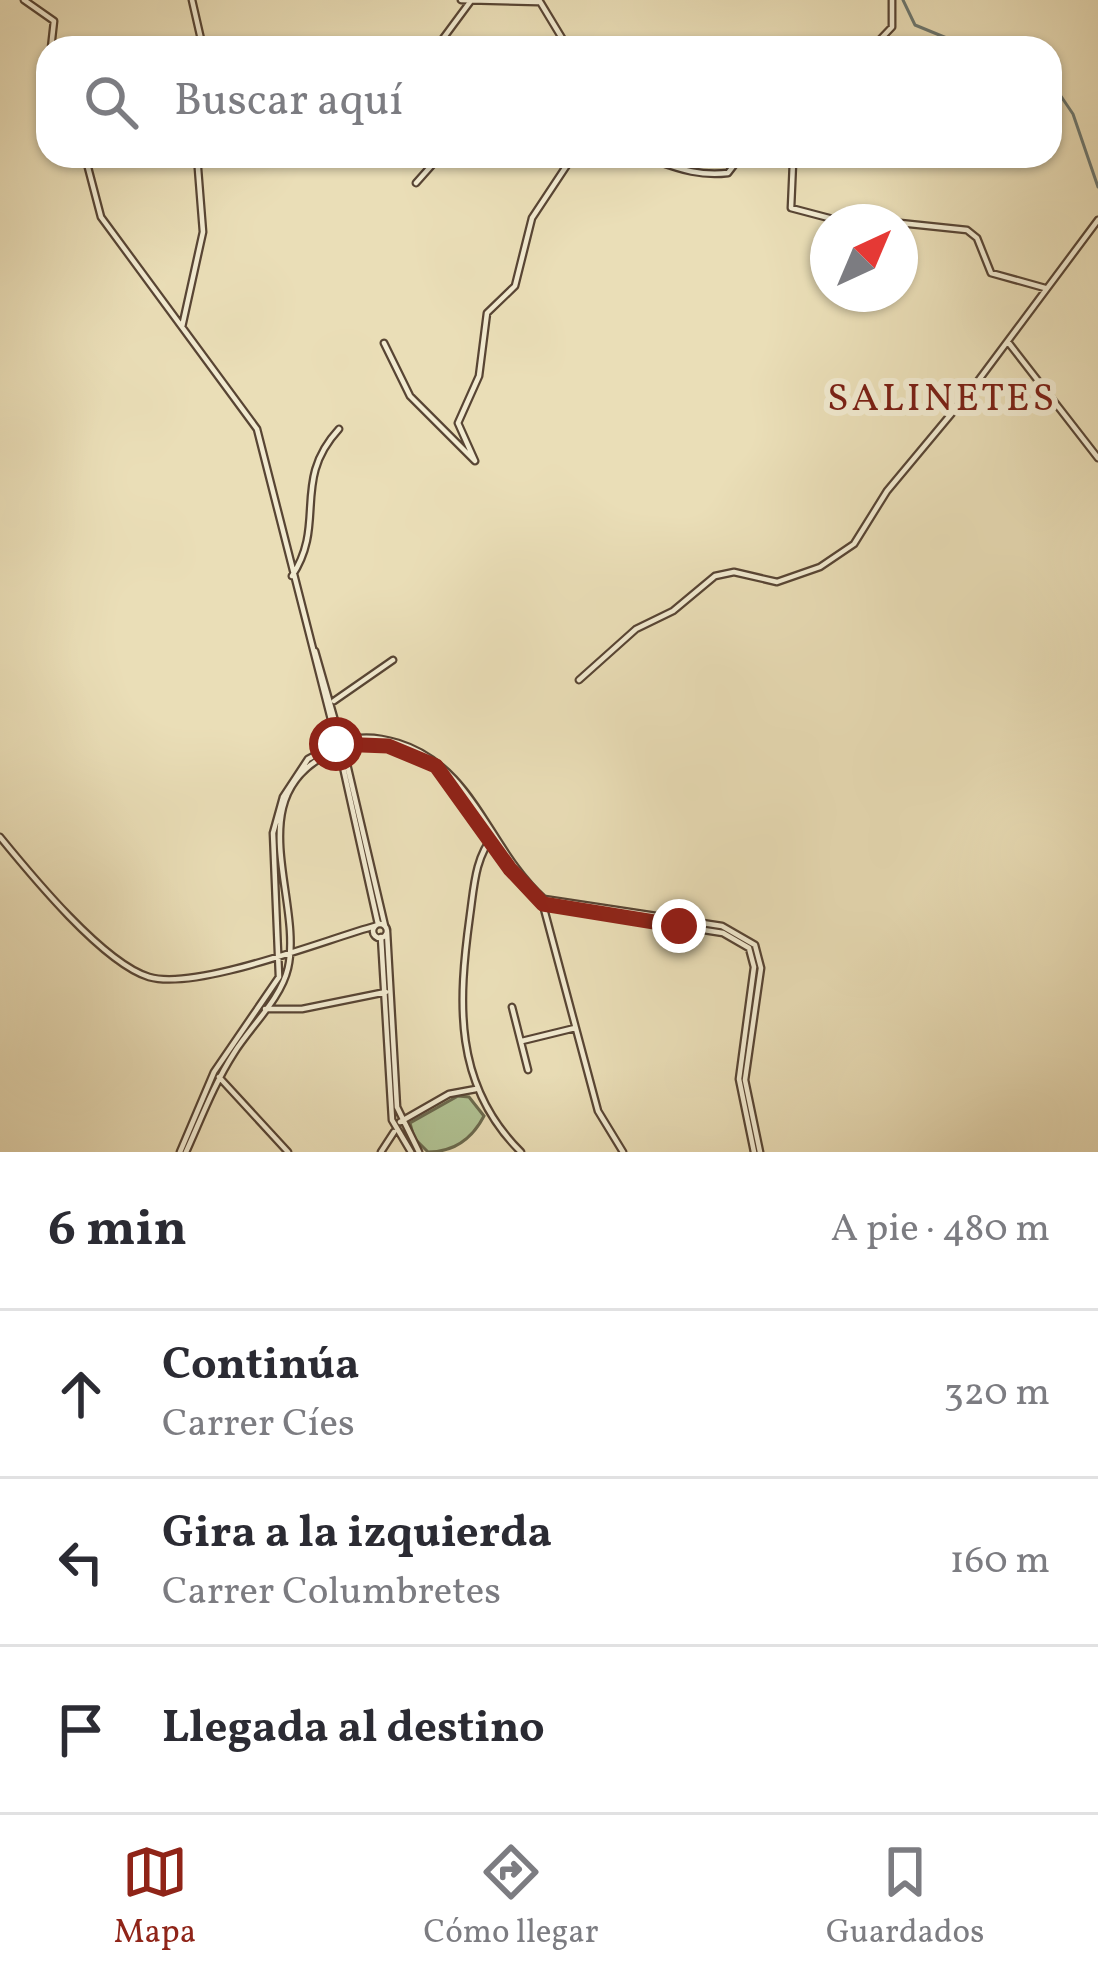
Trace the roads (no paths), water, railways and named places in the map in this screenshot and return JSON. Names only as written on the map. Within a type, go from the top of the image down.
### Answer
[{"type":"street","points":[[24,0],[54,22],[52,36]]},
{"type":"street","points":[[192,0],[200,36]]},
{"type":"street","points":[[461,0],[538,1],[560,36]]},
{"type":"street","points":[[883,36],[892,26],[892,0]]},
{"type":"street","points":[[445,36],[470,2]]},
{"type":"street","points":[[88,168],[101,217],[251,416],[340,745],[380,930],[400,1121],[419,1152]]},
{"type":"street","points":[[182,327],[203,232],[198,168]]},
{"type":"street","points":[[416,183],[429,168]]},
{"type":"street","points":[[384,343],[410,396],[475,461],[458,423],[476,388],[484,321],[515,286],[532,218],[565,168]]},
{"type":"street","points":[[669,168],[711,175],[732,168]]},
{"type":"street","points":[[793,168],[791,208],[810,213]]},
{"type":"street","points":[[579,680],[636,629],[673,611],[716,576],[734,572],[753,581],[777,582],[841,554],[1098,220]]},
{"type":"street","points":[[918,226],[967,230],[977,238],[991,273],[1045,288]]},
{"type":"street","points":[[1008,342],[1098,458]]},
{"type":"street","points":[[292,576],[309,546],[308,486],[339,429]]},
{"type":"street","points":[[329,702],[393,660]]},
{"type":"street","points":[[183,1152],[219,1077],[284,981],[290,954],[279,854],[283,814],[310,767],[340,745]]},
{"type":"street","points":[[183,1152],[214,1072],[279,976],[275,818],[299,768],[340,745],[388,746],[436,766],[544,902],[604,1129],[622,1152]]},
{"type":"street","points":[[0,837],[74,921],[145,976],[192,976],[380,930]]},
{"type":"street","points":[[492,837],[475,880],[463,984],[463,1042],[476,1089],[501,1133],[521,1152]]},
{"type":"street","points":[[544,902],[723,933],[749,948],[754,968],[739,1079],[757,1152]]},
{"type":"street","points":[[380,930],[395,1130],[411,1152]]},
{"type":"street","points":[[265,1009],[302,1009],[386,992]]},
{"type":"street","points":[[512,1007],[528,1070]]},
{"type":"street","points":[[521,1042],[575,1028]]},
{"type":"street","points":[[219,1077],[289,1152]]},
{"type":"street","points":[[381,1152],[400,1121],[449,1094],[476,1089]]},
{"type":"waterway","points":[[903,0],[915,25],[942,36]]},
{"type":"waterway","points":[[1062,98],[1073,114],[1098,187]]},
{"type":"district","name":"SALINETES","points":[[942,400]]}]
